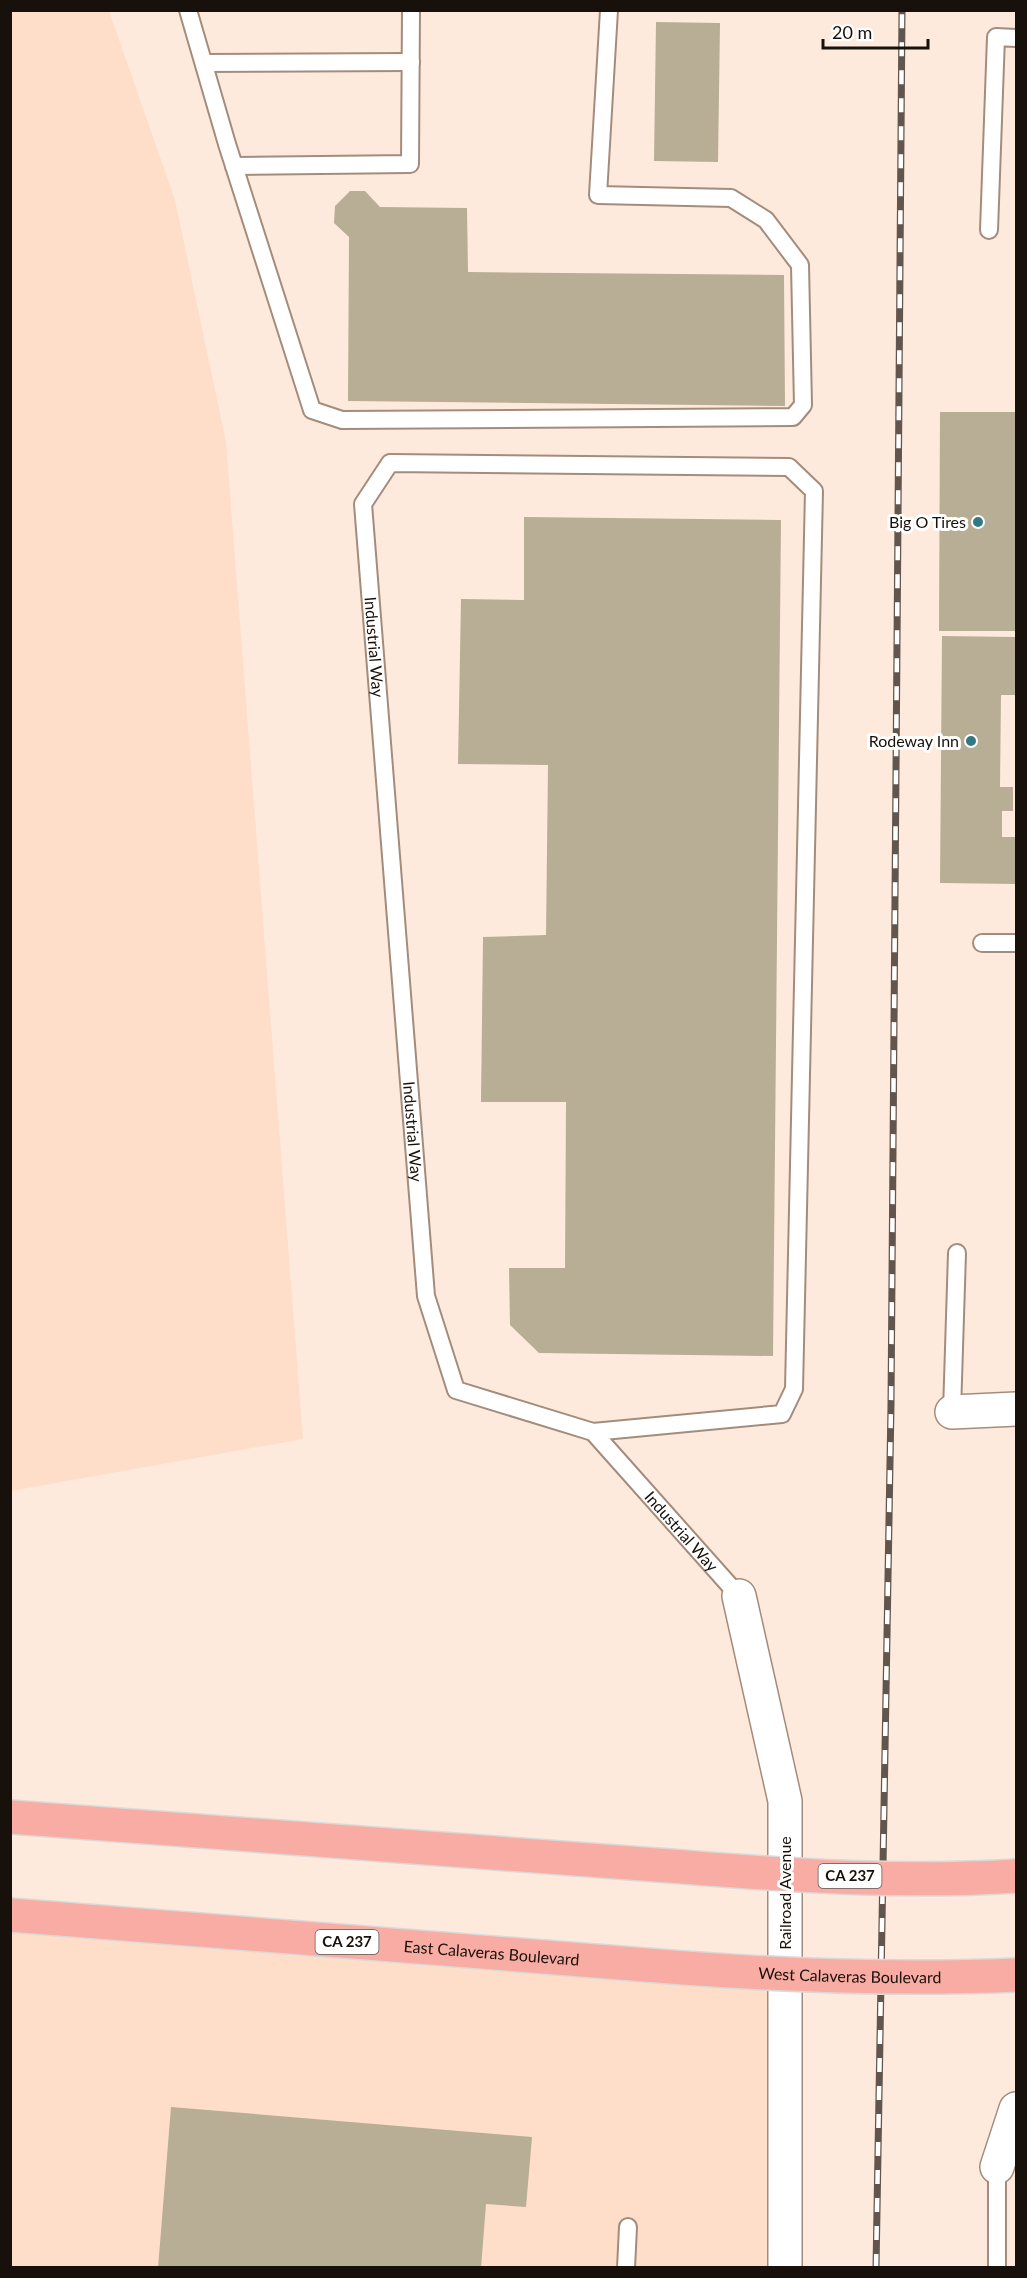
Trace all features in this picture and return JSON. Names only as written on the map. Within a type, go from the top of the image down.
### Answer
[{"type":"highway","name":"CA 237","points":[[10,1817],[772,1874],[921,1878],[1017,1876]]},
{"type":"highway","name":"East Calaveras Boulevard","points":[[10,1915],[684,1968]]},
{"type":"highway","name":"West Calaveras Boulevard","points":[[684,1968],[863,1978],[1017,1975]]},
{"type":"street","points":[[952,1412],[1017,1409]]},
{"type":"street","name":"Railroad Avenue","points":[[740,1596],[785,1801],[785,2268]]},
{"type":"street","points":[[997,2167],[1017,2109]]},
{"type":"lane","points":[[188,10],[234,166],[312,410],[342,420],[793,417],[803,405],[800,265],[766,220],[731,198],[598,195],[609,10]]},
{"type":"lane","points":[[234,166],[411,164],[411,10]]},
{"type":"lane","points":[[989,230],[996,38],[1017,38]]},
{"type":"lane","points":[[204,63],[411,62]]},
{"type":"lane","name":"Industrial Way","points":[[593,1432],[782,1414],[794,1389],[814,491],[789,467],[390,463],[363,504],[426,1296],[456,1390],[593,1432],[740,1596]]},
{"type":"lane","points":[[982,943],[1017,943]]},
{"type":"lane","points":[[952,1412],[957,1253]]},
{"type":"lane","points":[[997,2167],[997,2268]]},
{"type":"lane","points":[[626,2268],[628,2227]]},
{"type":"shaded area","points":[[11,10],[109,11],[175,200],[226,442],[303,1439],[11,1491]]},
{"type":"shaded area","points":[[10,1915],[782,1975],[781,2267],[11,2267]]},
{"type":"building","points":[[656,22],[720,23],[718,162],[654,161]]},
{"type":"building","points":[[350,191],[365,191],[380,207],[467,208],[468,272],[784,275],[785,406],[348,401],[349,237],[334,223],[335,206]]},
{"type":"building","name":"Big O Tires","points":[[940,412],[1016,412],[1016,631],[939,631]]},
{"type":"building","points":[[524,517],[781,520],[773,1356],[539,1353],[510,1325],[509,1268],[565,1268],[566,1102],[481,1102],[483,937],[546,935],[548,765],[458,764],[461,599],[524,600]]},
{"type":"building","name":"Rodeway Inn","points":[[942,636],[1016,637],[1016,695],[1001,695],[1000,787],[1013,787],[1013,811],[1002,811],[1002,837],[1016,837],[1016,884],[940,883]]},
{"type":"building","points":[[171,2107],[532,2137],[526,2207],[486,2204],[481,2268],[158,2268]]},
{"type":"railway","points":[[876,2268],[891,1405],[902,10]]},
{"type":"place","name":"Big O Tires","points":[[978,522]]},
{"type":"place","name":"Rodeway Inn","points":[[971,741]]}]
